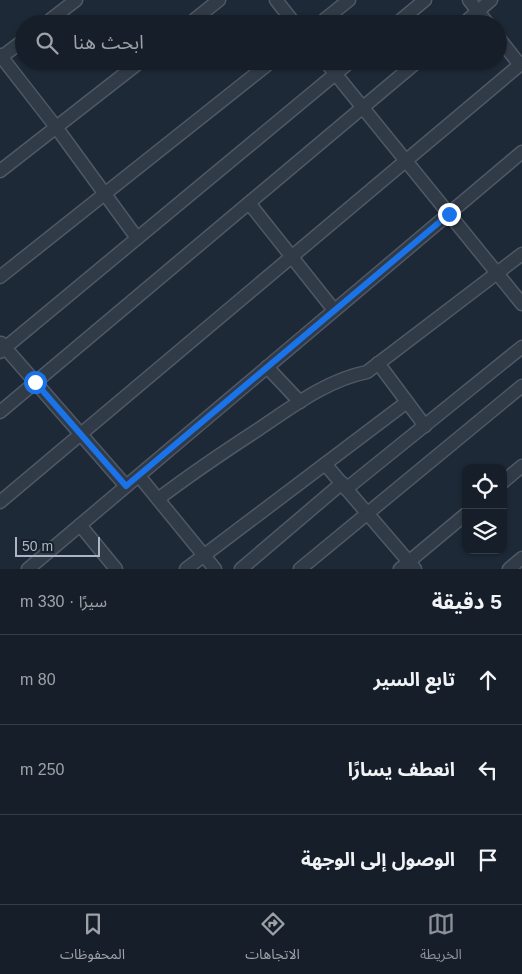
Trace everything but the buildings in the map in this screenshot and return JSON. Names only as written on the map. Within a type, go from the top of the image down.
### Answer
[{"type":"street","points":[[57,15],[76,0]]},
{"type":"street","points":[[200,15],[219,0]]},
{"type":"street","points":[[276,0],[288,15]]},
{"type":"street","points":[[330,15],[349,0]]},
{"type":"street","points":[[406,15],[424,0]]},
{"type":"street","points":[[469,0],[481,15]]},
{"type":"street","points":[[473,15],[491,0]]},
{"type":"street","points":[[15,46],[0,57],[56,127],[137,238]]},
{"type":"street","points":[[0,502],[521,64],[507,48]]},
{"type":"street","points":[[0,171],[129,70]]},
{"type":"street","points":[[0,276],[261,70]]},
{"type":"street","points":[[333,70],[522,304]]},
{"type":"street","points":[[126,486],[2,347],[341,70]]},
{"type":"street","points":[[0,412],[407,70]]},
{"type":"street","points":[[28,569],[522,152]]},
{"type":"street","points":[[248,203],[334,310]]},
{"type":"street","points":[[158,499],[190,474],[300,402],[350,376],[367,372],[522,254]]},
{"type":"street","points":[[241,569],[344,486],[425,426],[522,347]]},
{"type":"street","points":[[378,363],[425,426]]},
{"type":"street","points":[[267,367],[300,402]]},
{"type":"street","points":[[300,569],[522,386]]},
{"type":"street","points":[[186,569],[408,402]]},
{"type":"street","points":[[325,464],[408,567],[462,518]]},
{"type":"street","points":[[507,479],[522,466]]},
{"type":"street","points":[[138,476],[215,569]]},
{"type":"street","points":[[80,525],[116,569]]},
{"type":"street","points":[[509,569],[522,558]]},
{"type":"route","points":[[35,382],[126,486],[449,214]]}]
